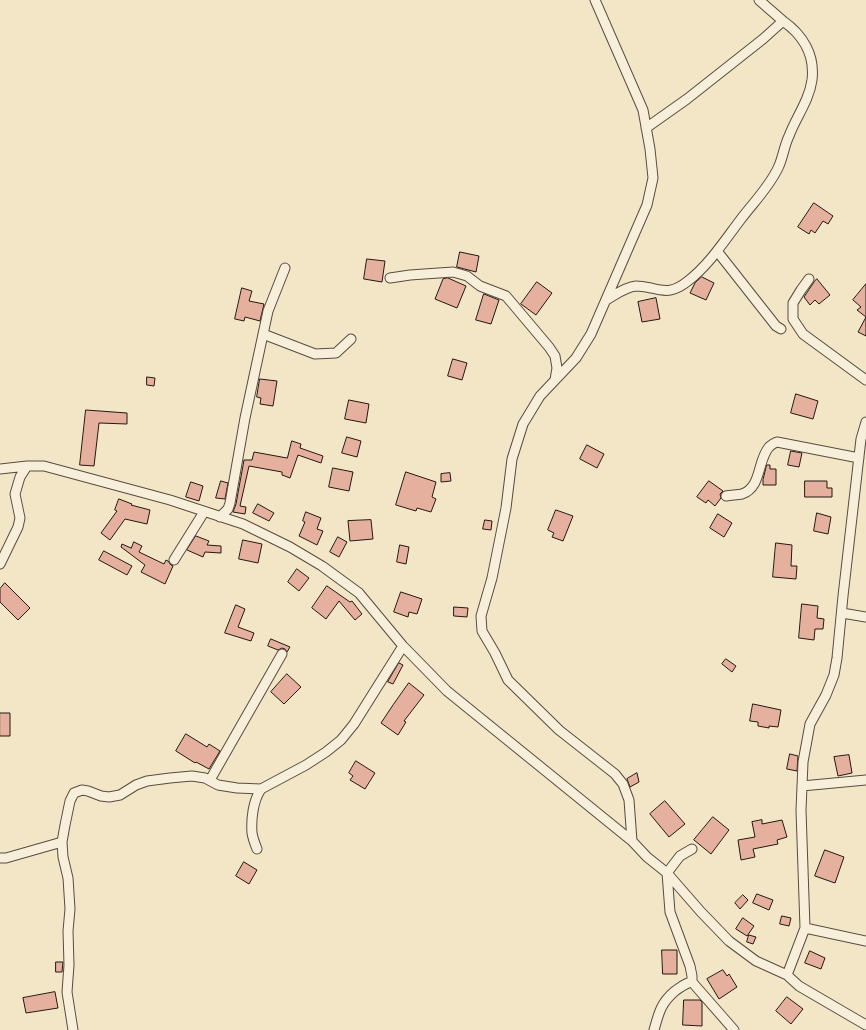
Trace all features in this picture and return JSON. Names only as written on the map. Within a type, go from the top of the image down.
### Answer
[{"type":"street","points":[[595,0],[643,110],[650,149],[653,178],[647,206],[588,340],[576,358],[540,396],[523,424],[512,459],[506,508],[492,578],[481,616],[482,632],[495,653],[508,680],[559,730],[615,774],[623,784],[629,800],[632,841]]},
{"type":"street","points":[[606,300],[622,291],[634,287],[645,286],[663,291],[670,291],[688,281],[703,268],[717,251],[770,184],[779,167],[789,136],[808,96],[812,80],[811,64],[807,48],[800,35],[759,0]]},
{"type":"street","points":[[646,128],[687,100],[763,40],[783,21]]},
{"type":"street","points":[[717,251],[776,326],[781,329]]},
{"type":"street","points":[[220,517],[228,509],[230,503],[245,418],[268,311],[285,268]]},
{"type":"street","points":[[390,278],[452,272],[467,276],[480,286],[506,296],[556,356],[557,368],[555,380]]},
{"type":"street","points":[[809,279],[793,303],[793,319],[804,334],[866,380]]},
{"type":"street","points":[[263,334],[316,354],[336,353],[351,339]]},
{"type":"street","points":[[787,975],[805,928],[801,810],[803,762],[810,724],[826,695],[835,669],[861,439],[866,422]]},
{"type":"street","points":[[726,496],[742,494],[750,489],[755,482],[769,446],[777,442],[859,458]]},
{"type":"street","points":[[0,564],[18,527],[20,518],[16,494],[20,477],[27,466]]},
{"type":"street","points":[[0,469],[44,466],[170,500],[243,524],[290,546],[322,566],[359,593],[403,646],[447,691],[632,841],[647,857],[666,873],[729,941],[756,961],[787,975],[799,986],[866,1025]]},
{"type":"street","points":[[174,560],[204,512]]},
{"type":"street","points":[[842,613],[866,617]]},
{"type":"street","points":[[73,1030],[67,992],[69,965],[68,931],[70,909],[68,878],[62,842],[70,801],[74,793],[82,790],[109,797],[120,795],[136,785],[148,781],[192,776],[205,778],[218,785],[237,788],[261,789],[306,765],[341,740],[354,724],[403,646]]},
{"type":"street","points":[[210,780],[282,654]]},
{"type":"street","points":[[802,786],[866,780]]},
{"type":"street","points":[[257,849],[252,835],[252,816],[258,794],[261,789]]},
{"type":"street","points":[[0,858],[6,858],[62,842]]},
{"type":"street","points":[[692,849],[680,856],[666,873],[670,912],[690,966],[692,982],[734,1030]]},
{"type":"street","points":[[805,928],[866,941]]},
{"type":"street","points":[[654,1030],[660,1008],[668,997],[684,984],[692,982]]},
{"type":"building","points":[[814,203],[833,216],[828,224],[823,221],[815,233],[811,230],[809,234],[798,227]]},
{"type":"building","points":[[460,252],[479,256],[476,272],[457,267]]},
{"type":"building","points":[[367,259],[385,261],[382,282],[364,279]]},
{"type":"building","points":[[702,277],[714,283],[706,300],[690,293],[695,283]]},
{"type":"building","points":[[448,278],[466,286],[457,308],[435,299],[443,279]]},
{"type":"building","points":[[817,279],[830,295],[819,304],[815,300],[810,305],[804,297]]},
{"type":"building","points":[[537,282],[552,293],[536,315],[521,304]]},
{"type":"building","points":[[866,284],[866,317],[857,310],[861,307],[853,300]]},
{"type":"building","points":[[242,288],[252,291],[249,301],[264,304],[260,321],[245,317],[244,321],[235,319]]},
{"type":"building","points":[[484,294],[499,300],[491,324],[476,320]]},
{"type":"building","points":[[656,298],[660,319],[642,322],[638,302]]},
{"type":"building","points":[[866,317],[866,336],[858,332]]},
{"type":"building","points":[[453,359],[467,363],[462,380],[448,376]]},
{"type":"building","points":[[147,377],[155,378],[154,386],[147,385]]},
{"type":"building","points":[[260,379],[277,381],[273,406],[260,404],[261,398],[257,397]]},
{"type":"building","points":[[796,394],[818,401],[813,419],[791,413]]},
{"type":"building","points":[[349,400],[369,404],[366,423],[345,419]]},
{"type":"building","points":[[86,410],[127,413],[127,424],[99,423],[94,466],[80,465]]},
{"type":"building","points":[[347,437],[361,441],[357,457],[342,453]]},
{"type":"building","points":[[292,441],[301,444],[300,448],[323,456],[321,463],[298,455],[290,478],[282,475],[282,472],[249,466],[240,506],[246,507],[245,514],[233,512],[236,504],[244,460],[252,460],[254,452],[287,458]]},
{"type":"building","points":[[587,445],[604,454],[597,468],[580,459]]},
{"type":"building","points":[[791,451],[802,453],[799,467],[788,465]]},
{"type":"building","points":[[767,465],[770,465],[770,469],[776,469],[776,485],[763,485]]},
{"type":"building","points":[[333,468],[353,472],[349,491],[329,487]]},
{"type":"building","points":[[406,472],[436,482],[432,497],[436,499],[431,512],[417,508],[416,511],[396,505]]},
{"type":"building","points":[[450,473],[451,481],[441,482],[441,474]]},
{"type":"building","points":[[221,481],[228,483],[225,499],[216,498]]},
{"type":"building","points":[[709,481],[723,491],[720,494],[721,498],[715,506],[708,500],[706,503],[697,497]]},
{"type":"building","points":[[805,481],[827,481],[827,488],[832,488],[832,497],[805,497]]},
{"type":"building","points":[[191,482],[203,486],[199,501],[186,497]]},
{"type":"building","points":[[119,499],[132,504],[131,505],[150,510],[147,524],[125,519],[110,540],[101,533],[117,511],[115,510]]},
{"type":"building","points":[[258,504],[274,513],[269,521],[253,513]]},
{"type":"building","points":[[556,510],[573,516],[563,541],[552,537],[554,533],[548,530]]},
{"type":"building","points":[[306,512],[321,518],[317,529],[323,531],[317,545],[299,536],[305,522],[303,521]]},
{"type":"building","points":[[817,513],[831,517],[828,534],[814,531]]},
{"type":"building","points":[[718,514],[732,523],[724,537],[710,528]]},
{"type":"building","points":[[371,520],[373,539],[350,541],[348,521]]},
{"type":"building","points":[[485,520],[492,521],[491,530],[483,529]]},
{"type":"building","points":[[196,536],[209,541],[207,545],[221,546],[221,553],[205,552],[203,557],[187,550]]},
{"type":"building","points":[[338,537],[347,542],[339,557],[330,552]]},
{"type":"building","points":[[243,540],[262,544],[258,563],[239,559]]},
{"type":"building","points":[[134,542],[142,546],[139,552],[164,564],[166,560],[173,566],[165,584],[141,572],[145,565],[121,547],[122,544],[131,548]]},
{"type":"building","points":[[776,543],[792,545],[791,566],[797,566],[796,579],[773,577]]},
{"type":"building","points":[[400,545],[409,547],[406,564],[397,562]]},
{"type":"building","points":[[104,551],[132,566],[127,575],[99,560]]},
{"type":"building","points":[[297,569],[309,578],[299,591],[288,582]]},
{"type":"building","points":[[5,583],[30,608],[18,620],[0,602],[0,589]]},
{"type":"building","points":[[327,586],[350,602],[352,601],[362,614],[355,620],[339,601],[326,619],[312,608]]},
{"type":"building","points":[[401,592],[422,599],[417,614],[409,612],[408,617],[394,612]]},
{"type":"building","points":[[802,604],[818,606],[817,618],[824,619],[823,629],[815,629],[814,640],[799,638]]},
{"type":"building","points":[[236,605],[245,609],[238,627],[254,633],[251,641],[225,633]]},
{"type":"building","points":[[454,607],[468,608],[467,617],[454,616]]},
{"type":"building","points":[[271,639],[290,647],[287,652],[282,648],[278,650],[268,646]]},
{"type":"building","points":[[726,659],[736,666],[732,672],[722,664]]},
{"type":"building","points":[[399,663],[403,665],[393,684],[388,682]]},
{"type":"building","points":[[287,674],[301,687],[284,704],[271,692]]},
{"type":"building","points":[[409,683],[424,695],[404,721],[406,722],[398,735],[381,723]]},
{"type":"building","points":[[753,704],[781,710],[778,727],[769,726],[769,728],[758,726],[758,722],[750,721]]},
{"type":"building","points":[[0,713],[10,713],[10,736],[0,736]]},
{"type":"building","points":[[186,734],[207,747],[209,744],[220,751],[209,769],[196,762],[195,763],[176,751]]},
{"type":"building","points":[[790,754],[798,756],[797,771],[787,769]]},
{"type":"building","points":[[849,755],[852,773],[838,776],[834,757]]},
{"type":"building","points":[[356,761],[375,773],[365,789],[350,780],[353,776],[349,773]]},
{"type":"building","points":[[637,773],[639,782],[630,787],[627,779]]},
{"type":"building","points":[[665,801],[685,824],[669,837],[650,814]]},
{"type":"building","points":[[713,817],[729,830],[711,854],[694,840]]},
{"type":"building","points":[[762,820],[762,824],[782,820],[787,837],[777,840],[778,844],[753,849],[755,857],[741,860],[738,840],[755,837],[752,822]]},
{"type":"building","points":[[825,850],[844,857],[835,883],[815,876]]},
{"type":"building","points":[[244,862],[257,870],[249,884],[236,876]]},
{"type":"building","points":[[757,894],[773,900],[769,910],[753,903]]},
{"type":"building","points":[[743,895],[748,900],[740,909],[735,903]]},
{"type":"building","points":[[782,916],[791,918],[789,926],[780,924]]},
{"type":"building","points":[[743,918],[754,926],[747,936],[736,929]]},
{"type":"building","points":[[749,935],[756,937],[753,944],[747,942]]},
{"type":"building","points":[[662,950],[677,950],[677,974],[663,974]]},
{"type":"building","points":[[810,951],[825,958],[821,969],[805,963]]},
{"type":"building","points":[[56,962],[63,962],[62,972],[56,972]]},
{"type":"building","points":[[723,970],[727,976],[729,974],[737,987],[719,999],[707,979]]},
{"type":"building","points":[[55,992],[58,1008],[26,1013],[23,998]]},
{"type":"building","points":[[787,997],[803,1009],[791,1024],[776,1011]]},
{"type":"building","points":[[684,1000],[700,1000],[702,1002],[702,1026],[683,1025]]}]
